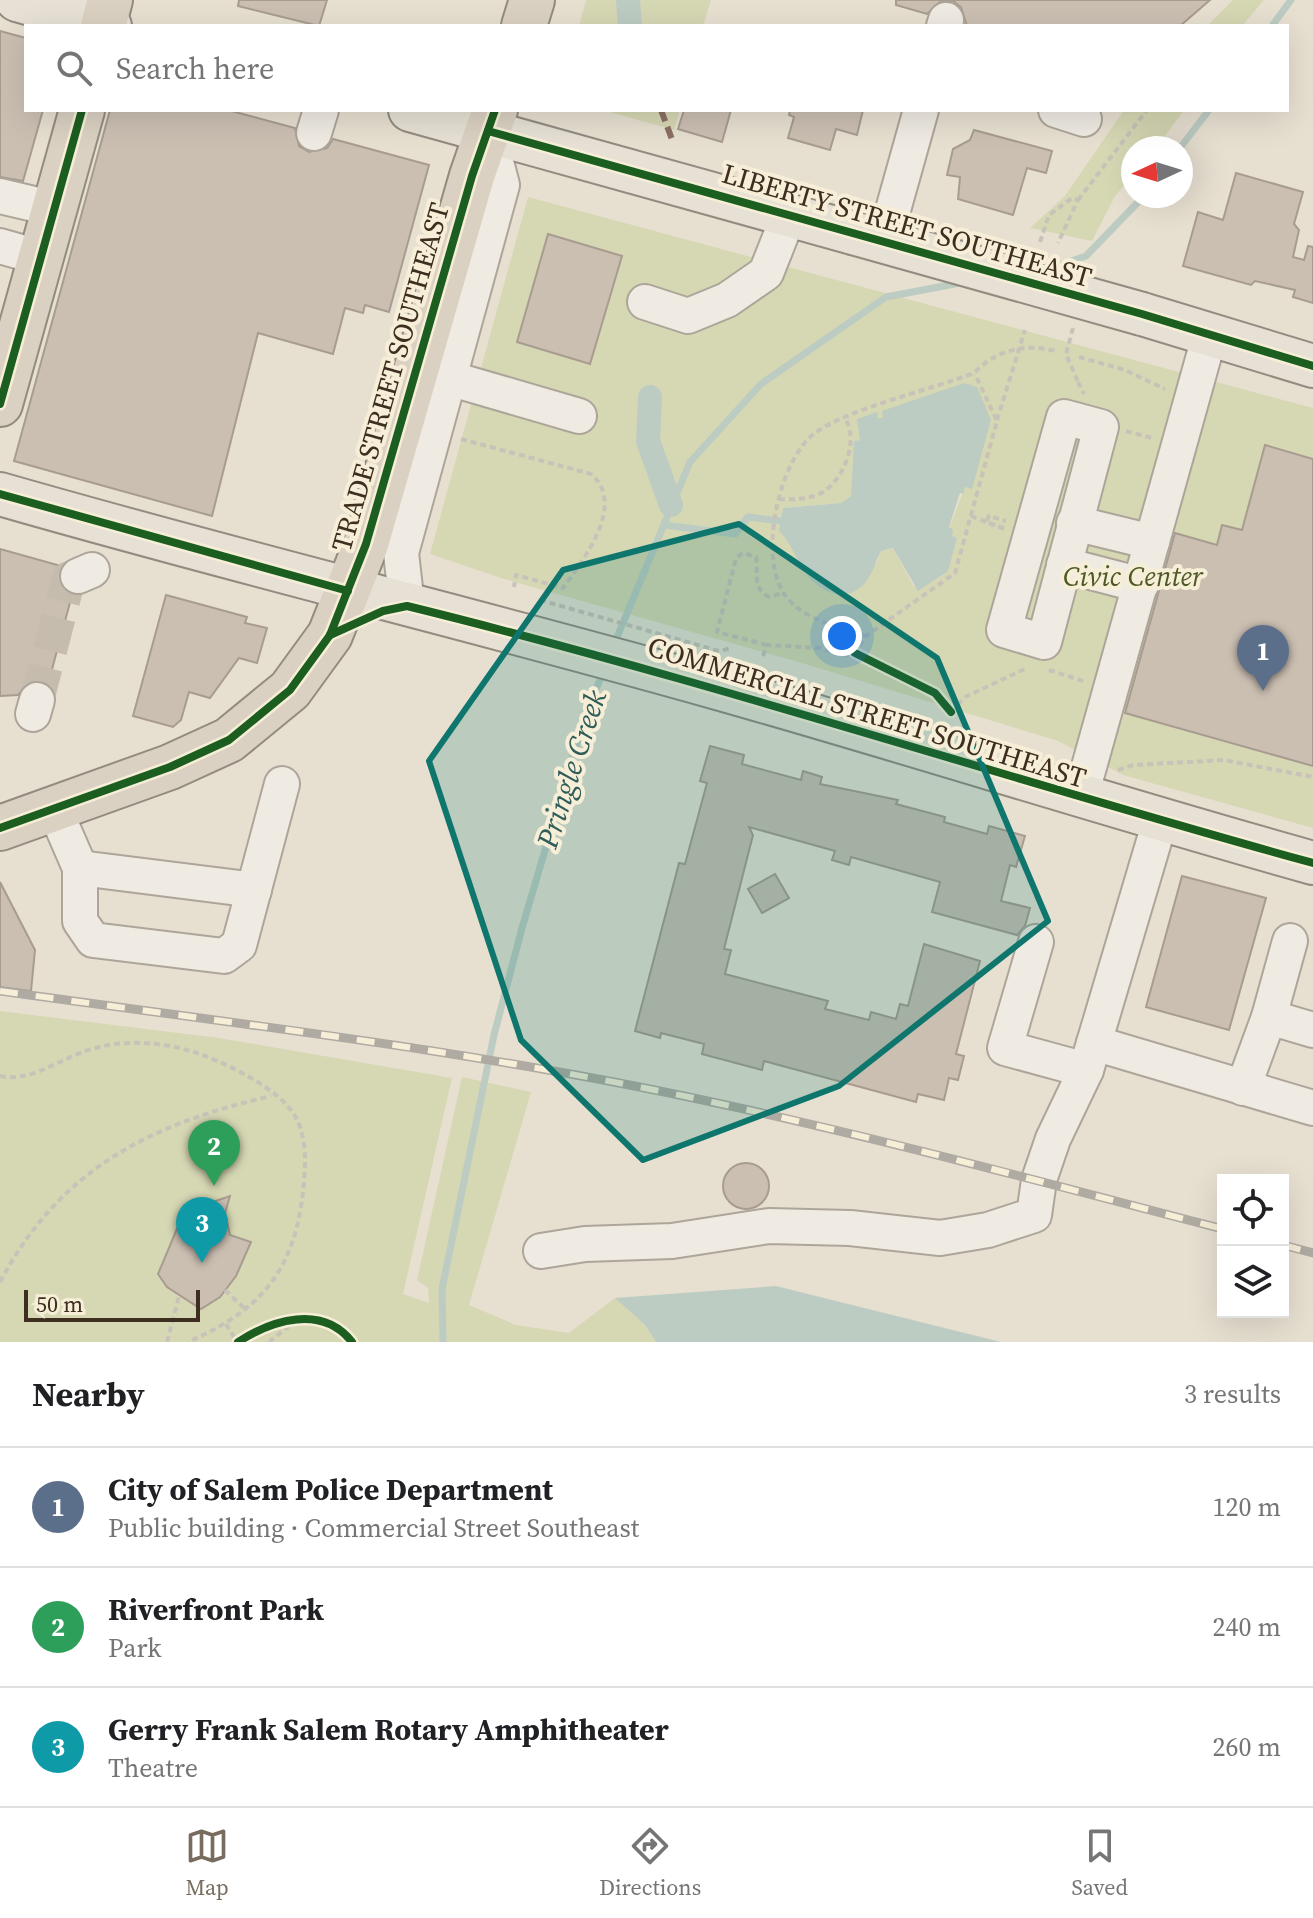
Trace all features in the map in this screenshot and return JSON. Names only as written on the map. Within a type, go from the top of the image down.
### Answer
[{"type":"highway","points":[[525,24],[532,0]]},
{"type":"highway","points":[[0,404],[81,112]]},
{"type":"highway","name":"TRADE STREET SOUTHEAST","points":[[0,828],[170,767],[247,729],[290,690],[330,635],[433,374],[491,121]]},
{"type":"main road","points":[[17,0],[107,19]]},
{"type":"main road","name":"LIBERTY STREET SOUTHEAST","points":[[425,112],[491,121],[789,215],[1142,314],[1313,366]]},
{"type":"main road","name":"COMMERCIAL STREET SOUTHEAST","points":[[0,494],[407,606],[532,617],[724,690],[1080,799],[1313,863]]},
{"type":"main road","points":[[330,635],[383,611],[407,606]]},
{"type":"street","points":[[868,237],[898,191],[920,112]]},
{"type":"street","points":[[0,196],[55,209]]},
{"type":"street","points":[[645,302],[688,316],[727,300],[766,273],[789,215]]},
{"type":"street","points":[[0,246],[42,258]]},
{"type":"street","points":[[1080,799],[1210,334]]},
{"type":"street","points":[[433,374],[579,416]]},
{"type":"street","name":"TRADE STREET SOUTHEAST","points":[[407,606],[401,553],[433,374]]},
{"type":"street","points":[[1064,417],[1101,427],[1074,523],[1044,642],[1004,630],[1064,417]]},
{"type":"street","points":[[1074,523],[1152,542]]},
{"type":"street","points":[[1064,565],[1141,585]]},
{"type":"street","points":[[54,808],[80,868],[80,921],[93,940],[224,956],[239,945],[282,784]]},
{"type":"street","points":[[541,1251],[585,1244],[672,1241],[769,1226],[850,1228],[940,1238],[988,1230],[1034,1215],[1039,1180],[1053,1139],[1090,1056],[1160,821]]},
{"type":"street","points":[[80,868],[254,890]]},
{"type":"street","points":[[1243,1088],[1269,1017],[1290,941]]},
{"type":"street","points":[[1036,942],[1005,1048],[1090,1056],[1243,1088],[1313,1108]]},
{"type":"street","points":[[1269,1017],[1313,1030]]},
{"type":"path","points":[[1127,136],[1145,112]]},
{"type":"path","points":[[1070,114],[1121,137]]},
{"type":"path","points":[[1058,243],[1078,200],[1121,144]]},
{"type":"path","points":[[1040,242],[1049,215],[1072,198],[1078,200]]},
{"type":"path","points":[[1078,382],[1066,354],[1082,297]]},
{"type":"path","points":[[855,653],[866,636],[955,573],[1025,330]]},
{"type":"path","points":[[866,636],[815,618],[796,607],[783,593],[774,565],[776,513],[801,446],[817,430],[974,373],[984,363],[1018,348],[1038,347],[1055,351]]},
{"type":"path","points":[[1079,357],[1125,370],[1165,389]]},
{"type":"path","points":[[974,373],[997,421]]},
{"type":"path","points":[[779,499],[807,498],[828,487],[850,451],[851,430],[845,418]]},
{"type":"path","points":[[455,438],[591,474],[602,484],[605,499],[596,540],[563,588],[516,575],[514,587]]},
{"type":"path","points":[[971,516],[984,523],[1005,529],[1006,521],[989,516],[986,522],[998,526],[1009,530]]},
{"type":"path","points":[[783,593],[769,597],[760,592],[755,584],[756,557],[743,553],[736,558],[717,632],[767,645],[820,648],[843,656],[855,653],[864,657]]},
{"type":"path","points":[[763,656],[767,645]]},
{"type":"path","points":[[1026,669],[1046,669],[1086,682]]},
{"type":"path","points":[[943,702],[951,712],[965,697],[992,685]]},
{"type":"path","points":[[1114,772],[1133,765],[1224,760],[1313,777]]},
{"type":"path","points":[[0,1076],[27,1075],[93,1048],[124,1043],[153,1044],[191,1051],[232,1067],[285,1103],[296,1117],[304,1141],[302,1203],[283,1270],[262,1296],[245,1309],[188,1342]]},
{"type":"path","points":[[0,1282],[17,1250],[60,1196],[112,1157],[202,1114],[272,1095]]},
{"type":"path","points":[[225,1290],[245,1309]]},
{"type":"path","points":[[167,1342],[179,1296]]},
{"type":"path","points":[[269,1342],[299,1318]]},
{"type":"path","points":[[274,1323],[311,1319]]},
{"type":"path","points":[[225,1323],[240,1341]]},
{"type":"highlighted area","points":[[739,524],[937,658],[1048,921],[839,1086],[643,1160],[521,1040],[429,761],[563,570]]},
{"type":"green space","points":[[586,0],[711,0],[704,24],[580,24]]},
{"type":"green space","points":[[1233,0],[1264,0],[1244,24],[1209,24]]},
{"type":"green space","points":[[610,112],[679,112],[674,130]]},
{"type":"green space","points":[[1123,112],[1183,112],[1165,136],[1121,136],[1121,189],[1092,241],[1030,228],[1065,196]]},
{"type":"green space","name":"Civic Center","points":[[528,197],[1313,408],[1313,828],[1123,775],[1058,741],[802,663],[501,578],[430,554]],"holes":[[[549,234],[622,256],[590,363],[517,342]],[[877,413],[878,419],[883,418],[971,488],[965,487],[949,528],[952,536],[914,587],[893,548],[881,551],[876,564],[806,574],[792,546],[780,531],[783,508],[841,503],[851,496],[855,441],[860,440]]]},
{"type":"green space","points":[[0,1011],[219,1038],[452,1078],[403,1294],[429,1303],[428,1288],[417,1280],[462,1077],[531,1092],[469,1305],[516,1325],[569,1333],[615,1298],[645,1325],[656,1342],[0,1342]]},
{"type":"shaded area","points":[[964,383],[977,387],[991,420],[972,489],[965,487],[963,494],[960,493],[949,527],[953,530],[952,536],[957,538],[948,571],[918,591],[893,548],[881,551],[870,576],[857,590],[841,594],[818,586],[779,531],[783,508],[841,503],[851,496],[854,441],[860,440],[857,419],[877,412],[878,418],[883,418],[882,411]]},
{"type":"shaded area","points":[[776,1286],[1001,1342],[656,1342],[645,1325],[615,1298]]},
{"type":"building","points":[[239,0],[327,0],[320,24],[238,6]]},
{"type":"building","points":[[896,0],[1210,0],[1182,24],[966,24],[961,7],[953,1],[941,1],[927,14],[896,5]]},
{"type":"building","points":[[0,31],[24,37],[24,112],[42,112],[23,181],[0,177]]},
{"type":"building","points":[[109,112],[235,112],[295,128],[299,146],[309,152],[327,148],[333,139],[429,165],[389,312],[365,305],[363,313],[345,308],[333,354],[258,333],[212,516],[14,461]]},
{"type":"building","points":[[683,112],[730,112],[722,142],[678,129]]},
{"type":"building","points":[[790,112],[863,112],[857,135],[836,129],[830,150],[788,138],[794,117],[789,115]]},
{"type":"building","points":[[974,130],[1052,151],[1046,173],[1027,168],[1013,215],[958,199],[960,177],[947,175],[953,149],[970,140]]},
{"type":"building","points":[[1236,173],[1303,192],[1294,224],[1299,230],[1293,257],[1304,260],[1308,246],[1313,247],[1313,303],[1293,297],[1295,290],[1255,281],[1251,285],[1183,266],[1198,212],[1223,220]]},
{"type":"building","points":[[548,234],[622,256],[590,364],[517,342]]},
{"type":"building","points":[[1265,445],[1313,459],[1313,766],[1125,713],[1175,533],[1217,545],[1222,525],[1242,530]]},
{"type":"building","points":[[0,549],[61,566],[59,583],[72,595],[48,684],[31,681],[18,695],[0,696]]},
{"type":"building","points":[[166,595],[247,617],[245,623],[267,628],[257,663],[239,658],[210,698],[189,692],[181,720],[173,727],[133,716]]},
{"type":"building","points":[[710,746],[744,755],[742,764],[801,780],[803,771],[822,777],[820,784],[898,800],[896,804],[945,817],[944,822],[987,834],[989,826],[1025,836],[1016,867],[1010,865],[1001,901],[1030,908],[1025,926],[1017,935],[932,912],[940,882],[851,857],[849,865],[832,860],[835,851],[749,827],[753,835],[724,949],[731,950],[725,974],[828,1001],[825,1009],[869,1020],[871,1012],[896,1019],[900,1004],[908,1006],[924,944],[980,961],[956,1054],[964,1056],[958,1080],[949,1078],[944,1100],[918,1094],[916,1102],[764,1061],[762,1070],[702,1054],[704,1044],[661,1033],[660,1038],[635,1031],[679,863],[685,864],[707,783],[700,781]]},
{"type":"building","points":[[775,874],[789,898],[762,913],[748,889]]},
{"type":"building","points":[[1182,876],[1266,898],[1229,1030],[1146,1007]]},
{"type":"building","points":[[0,882],[35,950],[31,991],[0,987]]},
{"type":"building","points":[[746,1163],[755,1164],[762,1170],[768,1177],[768,1195],[762,1202],[755,1208],[746,1209],[737,1208],[730,1202],[724,1195],[723,1186],[724,1177],[730,1170],[737,1164]]},
{"type":"building","points":[[230,1196],[225,1213],[230,1235],[251,1242],[236,1276],[220,1297],[201,1309],[167,1287],[158,1274],[179,1224],[204,1205]]},
{"type":"waterway","points":[[628,0],[630,24]]},
{"type":"waterway","name":"Pringle Creek","points":[[1273,24],[1291,0]]},
{"type":"waterway","name":"Pringle Creek","points":[[1189,136],[1207,112]]},
{"type":"waterway","name":"Pringle Creek","points":[[1049,269],[1086,256],[1132,208]]},
{"type":"waterway","name":"Pringle Creek","points":[[613,647],[690,462],[761,384],[886,297],[965,282]]},
{"type":"waterway","points":[[650,397],[648,441],[671,505]]},
{"type":"waterway","points":[[664,525],[735,534],[748,517],[781,521]]},
{"type":"waterway","name":"Pringle Creek","points":[[443,1342],[442,1289],[494,1035],[585,715],[604,670]]},
{"type":"tunnel","points":[[37,700],[69,578],[78,576]]},
{"type":"railway","points":[[0,991],[447,1053],[624,1084],[840,1131],[1217,1227]]},
{"type":"railway","points":[[1287,1246],[1313,1253]]},
{"type":"marked path","points":[[662,112],[673,142]]},
{"type":"cycle path","points":[[0,404],[81,112]]},
{"type":"cycle path","points":[[0,828],[170,767],[229,740],[290,690],[330,635],[366,544],[472,176],[494,112]]},
{"type":"cycle path","points":[[488,131],[1142,314],[1313,366]]},
{"type":"cycle path","points":[[0,494],[348,591]]},
{"type":"cycle path","points":[[330,635],[383,611],[407,606],[748,698],[1313,863]]},
{"type":"cycle path","points":[[855,653],[935,693],[951,712]]},
{"type":"cycle path","points":[[238,1342],[266,1327],[296,1320],[326,1323],[340,1330],[352,1342]]},
{"type":"place","name":"City of Salem Police Department","points":[[1263,691]]},
{"type":"place","name":"Riverfront Park","points":[[214,1186]]},
{"type":"place","name":"Gerry Frank Salem Rotary Amphitheater","points":[[202,1263]]}]
